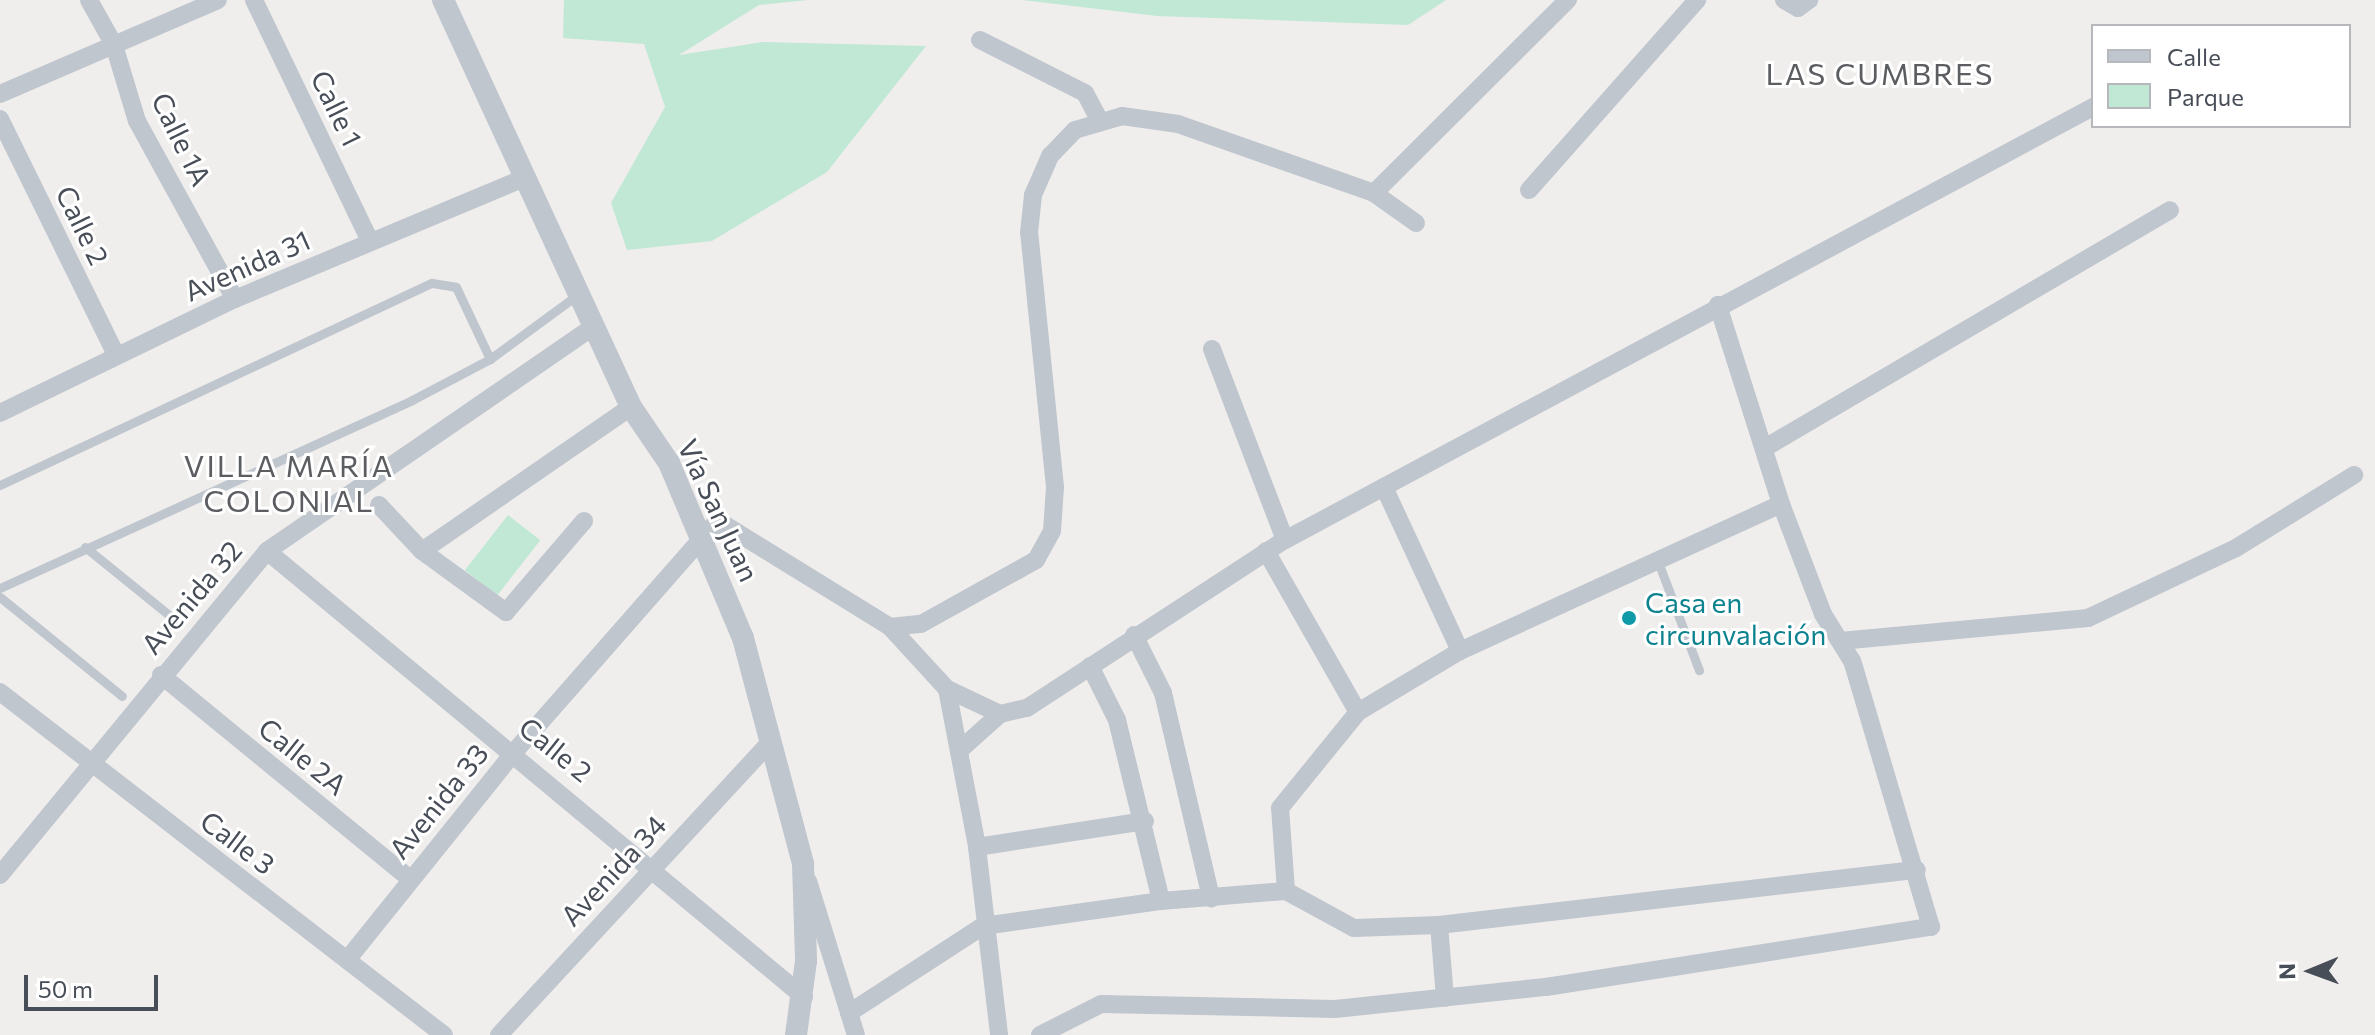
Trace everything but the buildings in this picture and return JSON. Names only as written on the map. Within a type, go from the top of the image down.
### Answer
[{"type":"street","name":"Calle 1A","points":[[89,0],[114,45],[137,121],[235,299]]},
{"type":"street","points":[[0,94],[218,0]]},
{"type":"street","name":"Calle 1","points":[[254,0],[370,241]]},
{"type":"street","name":"Vía San Juan","points":[[443,0],[522,179],[631,407],[669,463],[743,638],[768,744],[803,864],[804,997],[796,1035]]},
{"type":"street","points":[[1374,193],[1568,0]]},
{"type":"street","points":[[1529,190],[1697,0]]},
{"type":"street","points":[[1784,0],[1798,8],[1809,0]]},
{"type":"street","points":[[980,40],[1085,93],[1099,119]]},
{"type":"street","points":[[962,748],[1000,714],[1027,708],[1134,635],[1285,540],[1718,305],[2091,108]]},
{"type":"street","name":"Calle 2","points":[[0,119],[116,355]]},
{"type":"street","points":[[890,627],[921,624],[1019,572],[1047,546],[1055,487],[1030,220],[1050,156],[1075,130],[1099,119],[1178,124],[1374,193],[1416,223]]},
{"type":"street","name":"Avenida 31","points":[[0,413],[235,299],[522,179]]},
{"type":"street","points":[[1768,446],[2170,210]]},
{"type":"street","points":[[1040,1035],[1101,1004],[1283,1010],[1445,998],[1926,932],[1933,920],[1852,661],[1840,641],[1781,504],[1768,446],[1718,305]]},
{"type":"street","name":"Avenida 32","points":[[0,875],[91,766],[161,675],[267,551],[593,327]]},
{"type":"street","points":[[1212,349],[1285,540]]},
{"type":"street","points":[[422,551],[631,407]]},
{"type":"street","points":[[1840,641],[2088,618],[2236,548],[2354,475]]},
{"type":"street","points":[[1384,487],[1460,651]]},
{"type":"street","points":[[1286,891],[1280,808],[1358,712],[1460,651],[1781,504]]},
{"type":"street","points":[[379,505],[422,551],[506,612],[584,521]]},
{"type":"street","points":[[702,535],[725,525],[890,627],[947,689],[1000,714]]},
{"type":"street","name":"Avenida 33","points":[[347,960],[515,751],[702,535]]},
{"type":"street","name":"Calle 2","points":[[267,551],[654,866],[804,997]]},
{"type":"street","points":[[1266,551],[1358,712]]},
{"type":"street","points":[[1134,635],[1163,693],[1211,898]]},
{"type":"street","points":[[1090,666],[1117,720],[1145,821],[1161,901]]},
{"type":"street","name":"Calle 2A","points":[[161,675],[410,879]]},
{"type":"street","points":[[947,689],[962,748],[977,847],[983,926],[999,1035]]},
{"type":"street","name":"Calle 3","points":[[0,692],[91,766],[444,1035]]},
{"type":"street","name":"Avenida 34","points":[[499,1035],[768,744]]},
{"type":"street","points":[[977,847],[1145,821]]},
{"type":"street","points":[[803,864],[856,1035]]},
{"type":"street","points":[[849,1013],[983,926],[1161,901],[1286,891],[1354,928],[1439,925],[1917,870]]},
{"type":"street","points":[[1439,925],[1445,998]]},
{"type":"lane","points":[[0,485],[432,283],[456,287],[490,359]]},
{"type":"lane","points":[[0,588],[490,359],[577,295]]},
{"type":"lane","points":[[85,547],[175,620]]},
{"type":"lane","points":[[1657,559],[1699,670]]},
{"type":"lane","points":[[0,597],[122,696]]},
{"type":"green space","points":[[564,0],[808,0],[759,5],[679,55],[763,42],[926,46],[827,172],[712,241],[627,250],[611,203],[665,107],[644,44],[563,38]]},
{"type":"green space","points":[[1022,0],[1446,0],[1408,25],[1157,16]]},
{"type":"green space","points":[[508,515],[540,540],[497,595],[465,570]]},
{"type":"place","name":"Casa en circunvalación","points":[[1629,618]]},
{"type":"district","name":"LAS CUMBRES","points":[[1880,73]]},
{"type":"district","name":"VILLA MARÍA COLONIAL","points":[[289,482]]}]
